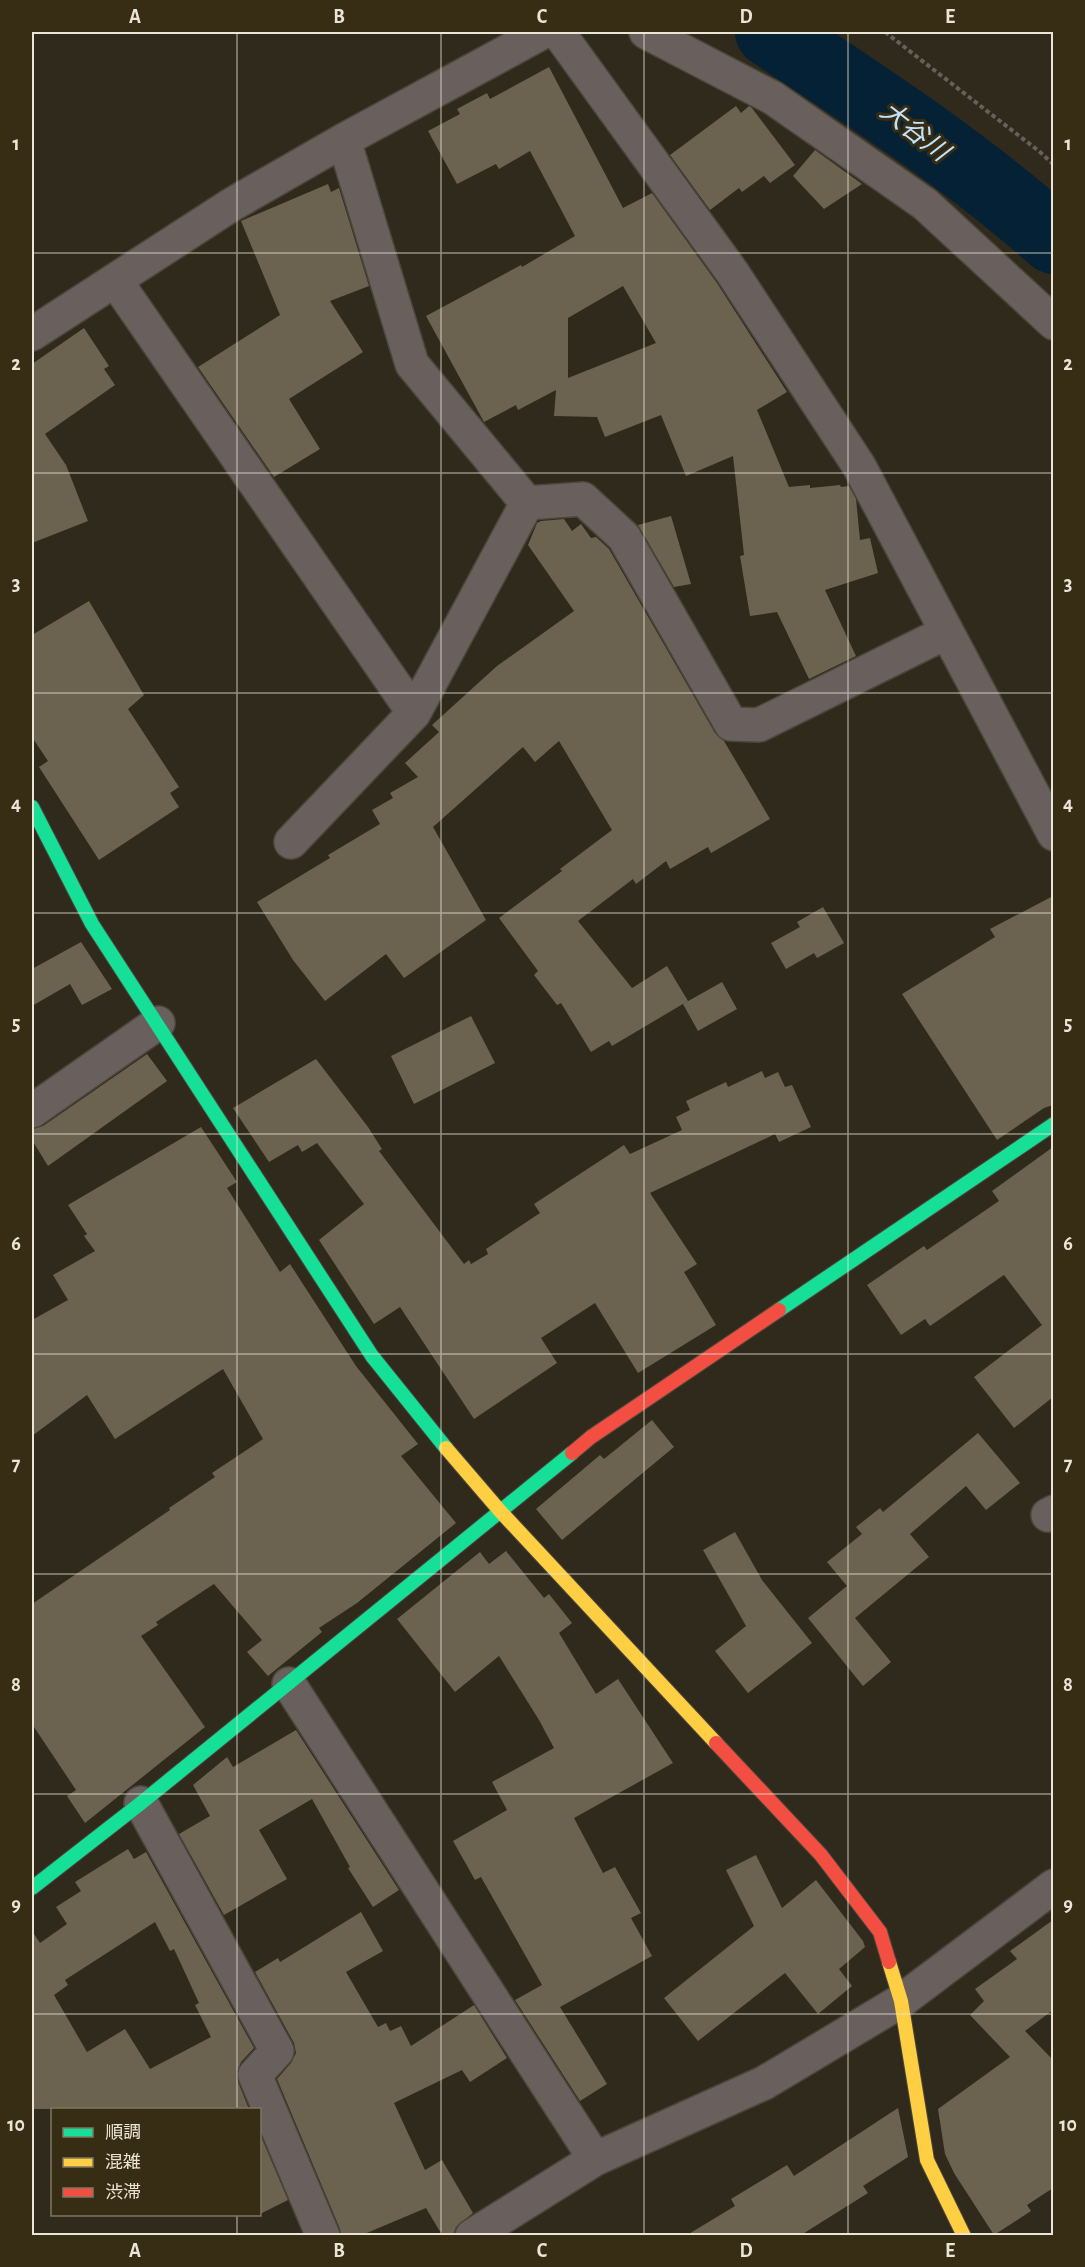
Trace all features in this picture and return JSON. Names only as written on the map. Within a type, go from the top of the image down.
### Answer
[{"type":"street","points":[[32,334],[231,205],[344,140],[543,32]]},
{"type":"street","points":[[558,32],[732,272],[859,466],[1053,834]]},
{"type":"street","points":[[646,32],[773,98],[925,204],[1053,323]]},
{"type":"street","points":[[344,140],[412,364],[527,503]]},
{"type":"street","points":[[115,280],[414,713]]},
{"type":"street","points":[[527,503],[583,499],[624,537],[731,724],[759,725],[947,632]]},
{"type":"street","points":[[291,842],[414,713],[527,503]]},
{"type":"street","points":[[32,807],[92,924],[372,1356],[415,1412],[500,1511],[821,1855],[880,1932],[901,2001],[927,2160],[964,2235]]},
{"type":"street","points":[[32,1111],[158,1023]]},
{"type":"street","points":[[32,1888],[289,1684],[591,1437],[1053,1124]]},
{"type":"street","points":[[289,1684],[595,2158]]},
{"type":"street","points":[[141,1803],[277,2051],[255,2075],[323,2235]]},
{"type":"street","points":[[472,2235],[595,2158],[764,2082],[901,2001],[1053,1886]]},
{"type":"path","points":[[885,32],[1040,152],[1053,165]]},
{"type":"building","points":[[549,67],[623,208],[652,193],[717,283],[787,392],[757,410],[789,487],[849,486],[856,499],[860,540],[870,538],[878,573],[825,590],[856,656],[809,679],[777,612],[750,616],[740,556],[744,555],[733,456],[686,476],[661,415],[605,437],[597,417],[554,416],[556,390],[518,410],[516,405],[484,422],[426,316],[521,265],[522,267],[575,236],[530,151],[499,169],[496,164],[457,184],[428,131],[460,114],[457,109],[487,93],[490,99]],"holes":[[[623,286],[656,343],[568,378],[568,318]]]},
{"type":"building","points":[[736,106],[741,113],[749,106],[752,108],[795,165],[770,183],[764,176],[742,192],[739,188],[710,210],[670,155]]},
{"type":"building","points":[[815,150],[862,184],[824,209],[793,176]]},
{"type":"building","points":[[328,184],[331,192],[339,188],[369,286],[330,301],[363,352],[289,399],[320,449],[274,477],[198,367],[280,315],[241,221]]},
{"type":"building","points":[[84,328],[109,366],[104,369],[115,385],[45,434],[66,465],[88,521],[32,543],[32,364]]},
{"type":"building","points":[[671,516],[691,584],[674,587],[638,525]]},
{"type":"building","points":[[564,519],[572,531],[581,524],[591,538],[596,537],[609,549],[715,733],[724,741],[770,819],[711,853],[708,847],[670,869],[666,861],[636,884],[633,879],[578,921],[632,988],[667,966],[688,1001],[612,1046],[609,1041],[591,1052],[561,1003],[557,1005],[534,975],[538,971],[499,918],[612,830],[559,741],[535,762],[523,747],[433,827],[486,920],[404,978],[386,954],[325,1001],[293,960],[257,902],[330,858],[328,855],[380,824],[372,810],[393,798],[390,793],[418,777],[405,763],[439,732],[432,725],[497,666],[574,611],[528,545],[537,523]]},
{"type":"building","points":[[89,601],[144,695],[128,709],[179,787],[170,793],[179,807],[99,860],[39,767],[48,761],[32,737],[32,635]]},
{"type":"building","points":[[1053,896],[1053,1105],[1044,1108],[997,1140],[902,994],[995,937],[990,929]]},
{"type":"building","points":[[823,907],[844,943],[817,958],[814,953],[786,969],[771,943],[800,927],[797,922]]},
{"type":"building","points":[[81,942],[112,989],[82,1005],[70,984],[32,1006],[32,969]]},
{"type":"building","points":[[722,982],[737,1009],[698,1031],[683,1004]]},
{"type":"building","points":[[471,1016],[495,1063],[414,1104],[391,1056]]},
{"type":"building","points":[[147,1054],[167,1081],[48,1166],[32,1140],[32,1129],[43,1126]]},
{"type":"building","points":[[316,1059],[368,1127],[382,1149],[379,1151],[464,1264],[469,1260],[471,1264],[488,1254],[486,1249],[540,1213],[534,1204],[624,1145],[630,1154],[682,1130],[676,1117],[690,1110],[686,1101],[726,1082],[728,1087],[762,1071],[765,1078],[778,1072],[785,1087],[792,1085],[811,1127],[779,1142],[775,1134],[650,1193],[697,1264],[684,1272],[716,1325],[638,1373],[595,1303],[541,1338],[557,1363],[474,1419],[400,1307],[374,1324],[319,1240],[364,1204],[317,1143],[302,1152],[298,1145],[269,1162],[233,1108]]},
{"type":"building","points":[[201,1127],[237,1182],[227,1188],[280,1272],[290,1264],[356,1366],[418,1444],[401,1456],[456,1523],[357,1603],[319,1628],[322,1632],[268,1676],[247,1652],[262,1640],[214,1584],[156,1622],[158,1625],[141,1636],[205,1727],[85,1823],[67,1796],[76,1790],[32,1724],[32,1604],[170,1510],[169,1508],[215,1477],[212,1473],[263,1439],[223,1369],[115,1439],[87,1395],[32,1436],[32,1320],[68,1300],[53,1275],[95,1251],[84,1236],[87,1234],[68,1205]]},
{"type":"building","points":[[1053,1147],[1053,1397],[1014,1428],[974,1377],[1042,1325],[1004,1275],[930,1326],[925,1319],[901,1335],[867,1285],[924,1246],[927,1250],[999,1201],[992,1191]]},
{"type":"building","points":[[652,1420],[674,1447],[562,1540],[536,1509],[600,1455],[604,1459]]},
{"type":"building","points":[[978,1433],[1020,1483],[986,1510],[966,1486],[910,1534],[929,1557],[855,1618],[891,1662],[863,1686],[808,1618],[847,1586],[827,1562],[862,1534],[856,1527],[880,1508],[883,1512]]},
{"type":"building","points":[[735,1532],[762,1580],[812,1643],[748,1693],[715,1651],[746,1626],[703,1550]]},
{"type":"building","points":[[506,1551],[544,1598],[549,1594],[572,1623],[559,1633],[596,1694],[618,1679],[673,1763],[574,1818],[603,1873],[615,1867],[641,1913],[631,1918],[652,1956],[560,2007],[607,2084],[580,2101],[515,2000],[542,1985],[481,1877],[475,1880],[453,1841],[507,1810],[492,1782],[554,1748],[499,1656],[455,1692],[397,1619],[480,1552],[489,1564]]},
{"type":"building","points":[[296,1730],[399,1890],[373,1907],[348,1868],[350,1867],[312,1799],[259,1830],[287,1879],[224,1915],[179,1834],[210,1816],[193,1785],[227,1757],[233,1767]]},
{"type":"building","points":[[128,1849],[134,1859],[146,1852],[254,2048],[241,2062],[237,2072],[238,2082],[249,2108],[32,2109],[32,1931],[40,1943],[67,1924],[56,1907],[81,1891],[75,1882]],"holes":[[[155,1922],[170,1951],[174,1949],[199,2003],[195,2005],[211,2037],[150,2069],[125,2029],[87,2052],[54,1995],[68,1985],[65,1980]]]},
{"type":"building","points":[[756,1855],[782,1908],[816,1880],[863,1941],[865,1947],[839,1969],[852,1986],[818,2014],[785,1973],[698,2041],[664,1998],[754,1926],[726,1870]]},
{"type":"building","points":[[361,1912],[383,1951],[346,1972],[378,2027],[386,2023],[390,2031],[401,2026],[411,2046],[474,2005],[507,2058],[470,2082],[462,2070],[394,2103],[425,2170],[442,2160],[473,2213],[456,2227],[453,2235],[445,2235],[439,2230],[426,2208],[362,2235],[341,2235],[277,2079],[291,2063],[296,2053],[294,2043],[255,1972],[278,1958],[280,1962]]},
{"type":"building","points":[[1053,1920],[1053,2010],[1025,2031],[1053,2060],[1053,2188],[1027,2205],[1031,2211],[994,2235],[954,2173],[945,2154],[938,2109],[1010,2057],[970,2015],[984,2001],[975,1989],[1017,1959],[1010,1951]]},
{"type":"building","points":[[898,2108],[908,2157],[863,2186],[868,2193],[801,2235],[687,2235],[735,2206],[731,2199],[787,2165],[794,2176]]},
{"type":"building","points":[[261,2136],[288,2200],[261,2214]]},
{"type":"waterway","name":"大谷川","points":[[770,32],[951,156],[1021,210],[1054,239]]},
{"type":"traffic: fast","points":[[32,807],[92,924],[372,1356],[446,1448]]},
{"type":"traffic: fast","points":[[779,1310],[1054,1124]]},
{"type":"traffic: fast","points":[[32,1888],[141,1803],[572,1453]]},
{"type":"traffic: slow","points":[[446,1448],[500,1511],[716,1743]]},
{"type":"traffic: slow","points":[[889,1962],[901,2001],[927,2160],[964,2236]]},
{"type":"traffic: jam","points":[[572,1453],[591,1437],[779,1310]]},
{"type":"traffic: jam","points":[[716,1743],[821,1855],[880,1932],[889,1962]]}]
